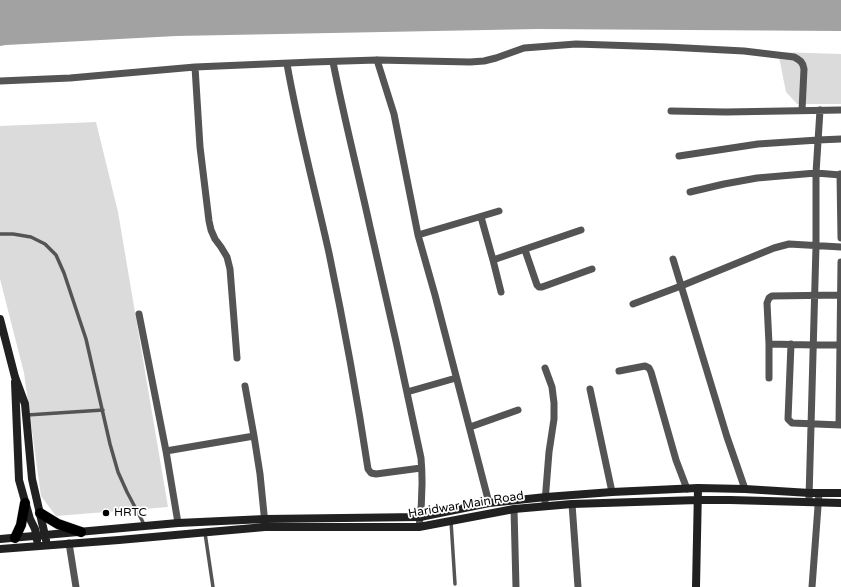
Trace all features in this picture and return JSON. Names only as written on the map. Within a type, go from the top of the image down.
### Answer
[{"type":"main road","points":[[0,319],[15,377],[25,404],[32,479],[47,545]]},
{"type":"main road","points":[[15,377],[14,394],[19,480],[36,536],[37,546]]},
{"type":"main road","name":"Haridwar Main Road","points":[[0,549],[205,532],[265,523],[420,517],[489,503],[612,492],[698,488],[841,493]]},
{"type":"main road","points":[[696,587],[698,488]]},
{"type":"main road","name":"Haridwar Main Road","points":[[0,539],[178,523],[265,523],[419,527],[514,509],[572,504],[698,500],[841,503]]},
{"type":"main road","points":[[15,538],[21,525],[25,502]]},
{"type":"main road","points":[[40,513],[58,524],[81,532]]},
{"type":"street","points":[[0,81],[70,78],[195,67],[378,60],[470,62],[496,58],[524,48],[576,44],[667,47],[744,51],[794,57],[803,63],[804,69],[802,110]]},
{"type":"street","points":[[378,60],[394,114],[418,235],[489,503]]},
{"type":"street","points":[[333,62],[344,119],[370,227],[421,458],[422,468],[419,527]]},
{"type":"street","points":[[287,64],[295,108],[344,324],[368,469],[371,473],[376,474],[422,468]]},
{"type":"street","points":[[195,67],[200,148],[209,221],[211,230],[227,258],[230,269],[237,358]]},
{"type":"street","points":[[809,502],[814,345],[816,173],[820,110]]},
{"type":"street","points":[[671,111],[726,112],[841,110]]},
{"type":"street","points":[[679,156],[758,144],[841,139]]},
{"type":"street","points":[[690,192],[757,178],[816,173],[840,174],[841,238]]},
{"type":"street","points":[[418,235],[499,211]]},
{"type":"street","points":[[481,217],[501,292]]},
{"type":"street","points":[[493,260],[581,230]]},
{"type":"street","points":[[633,304],[774,248],[789,244],[841,247]]},
{"type":"street","points":[[525,250],[539,287],[592,269]]},
{"type":"street","points":[[673,259],[727,437],[746,489]]},
{"type":"street","points":[[792,344],[788,419],[792,423],[840,425],[841,262]]},
{"type":"street","points":[[769,378],[767,303],[769,298],[772,296],[841,295]]},
{"type":"street","points":[[138,314],[166,451],[178,523]]},
{"type":"street","points":[[769,344],[840,345]]},
{"type":"street","points":[[619,371],[645,366],[652,372],[676,460],[687,489]]},
{"type":"street","points":[[545,368],[552,387],[554,403],[554,419],[549,452],[545,506]]},
{"type":"street","points":[[407,392],[456,378]]},
{"type":"street","points":[[244,386],[260,474],[265,523]]},
{"type":"street","points":[[590,389],[612,492]]},
{"type":"street","points":[[470,427],[518,410]]},
{"type":"street","points":[[166,451],[254,436]]},
{"type":"street","points":[[812,587],[819,493]]},
{"type":"street","points":[[572,504],[578,587]]},
{"type":"street","points":[[514,509],[516,587]]},
{"type":"street","points":[[69,543],[76,587]]},
{"type":"lane","points":[[0,234],[13,234],[31,237],[45,244],[56,255],[64,273],[86,338],[118,472],[127,492],[146,526]]},
{"type":"lane","points":[[26,415],[103,410]]},
{"type":"lane","points":[[451,521],[455,584]]},
{"type":"lane","points":[[205,532],[213,587]]},
{"type":"shaded area","points":[[0,0],[841,0],[841,31],[538,29],[176,36],[0,46]]},
{"type":"shaded area","points":[[778,52],[841,54],[841,104],[797,104],[786,92]]},
{"type":"shaded area","points":[[96,122],[118,212],[168,507],[56,516],[41,496],[24,373],[0,279],[0,126]]},
{"type":"place","name":"HRTC","points":[[106,513]]}]
